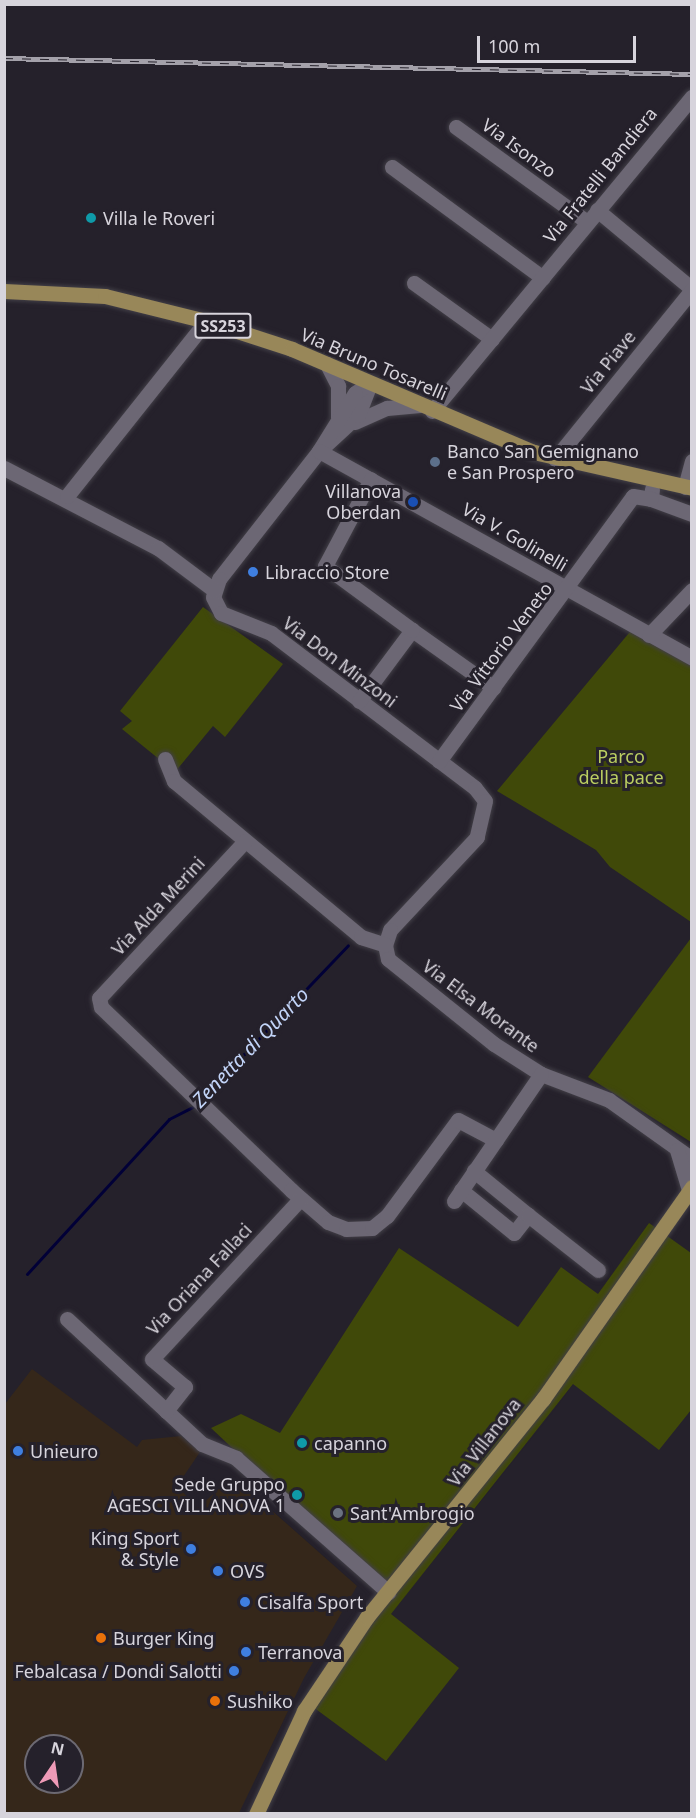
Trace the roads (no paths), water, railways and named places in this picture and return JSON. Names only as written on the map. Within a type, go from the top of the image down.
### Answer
[{"type":"main road","name":"Via Bruno Tosarelli","points":[[4,291],[76,292],[206,321],[327,364],[426,408],[555,459],[688,487]]},
{"type":"main road","name":"Via Villanova","points":[[256,1814],[304,1711],[388,1592],[550,1390],[690,1189]]},
{"type":"street","name":"Via Fratelli Bandiera","points":[[426,408],[492,339],[690,97]]},
{"type":"street","name":"Via Isonzo","points":[[456,127],[592,216],[692,289]]},
{"type":"street","points":[[392,167],[543,278]]},
{"type":"street","points":[[414,284],[492,339]]},
{"type":"street","name":"Via Piave","points":[[555,459],[692,289]]},
{"type":"street","points":[[67,496],[206,321]]},
{"type":"street","points":[[327,364],[338,386],[344,422]]},
{"type":"street","points":[[214,590],[319,451],[344,422],[370,383]]},
{"type":"street","points":[[344,422],[387,408],[426,408]]},
{"type":"street","name":"Via V. Golinelli","points":[[319,451],[692,657]]},
{"type":"street","points":[[688,487],[692,461]]},
{"type":"street","name":"Via Don Minzoni","points":[[4,468],[67,496],[158,548],[214,590],[221,613],[271,633],[475,788],[486,815],[477,837],[390,930],[386,952]]},
{"type":"street","points":[[371,479],[325,566],[494,688]]},
{"type":"street","points":[[654,480],[651,499],[692,514]]},
{"type":"street","name":"Via Vittorio Veneto","points":[[439,761],[568,590],[633,496],[651,499]]},
{"type":"street","points":[[650,634],[692,590]]},
{"type":"street","points":[[359,701],[412,630]]},
{"type":"street","name":"Via Elsa Morante","points":[[165,759],[174,781],[361,936],[386,952],[494,1044],[541,1074],[609,1100],[692,1159]]},
{"type":"street","name":"Via Alda Merini","points":[[245,841],[99,998],[101,1007],[300,1199]]},
{"type":"street","points":[[528,1215],[514,1233],[457,1196],[541,1074]]},
{"type":"street","points":[[300,1199],[328,1222],[346,1229],[372,1228],[387,1216],[458,1120],[496,1140]]},
{"type":"street","points":[[677,1150],[690,1189]]},
{"type":"street","points":[[474,1171],[598,1270]]},
{"type":"street","name":"Via Oriana Fallaci","points":[[166,1411],[185,1387],[152,1359],[300,1199]]},
{"type":"street","points":[[67,1319],[202,1444],[236,1458],[388,1592]]},
{"type":"waterway","name":"Zenetta di Quarto","points":[[202,1098],[348,945]]},
{"type":"waterway","name":"Zenetta di Quarto","points":[[27,1274],[169,1119],[196,1105]]},
{"type":"railway","points":[[4,58],[692,74]]},
{"type":"place","name":"Villa le Roveri","points":[[91,218]]},
{"type":"place","name":"Banco San Gemignano e San Prospero","points":[[435,462]]},
{"type":"place","name":"Villanova Oberdan","points":[[413,502]]},
{"type":"place","name":"Libraccio Store","points":[[253,572]]},
{"type":"place","name":"capanno","points":[[302,1443]]},
{"type":"place","name":"Unieuro","points":[[18,1451]]},
{"type":"place","name":"Sede Gruppo AGESCI VILLANOVA 1","points":[[297,1495]]},
{"type":"place","name":"Sant'Ambrogio","points":[[338,1513]]},
{"type":"place","name":"King Sport & Style","points":[[191,1549]]},
{"type":"place","name":"OVS","points":[[218,1571]]},
{"type":"place","name":"Cisalfa Sport","points":[[245,1602]]},
{"type":"place","name":"Burger King","points":[[101,1638]]},
{"type":"place","name":"Terranova","points":[[246,1652]]},
{"type":"place","name":"Febalcasa / Dondi Salotti","points":[[234,1671]]},
{"type":"place","name":"Sushiko","points":[[215,1701]]},
{"type":"park label","name":"Parco della pace","points":[[621,768]]}]
